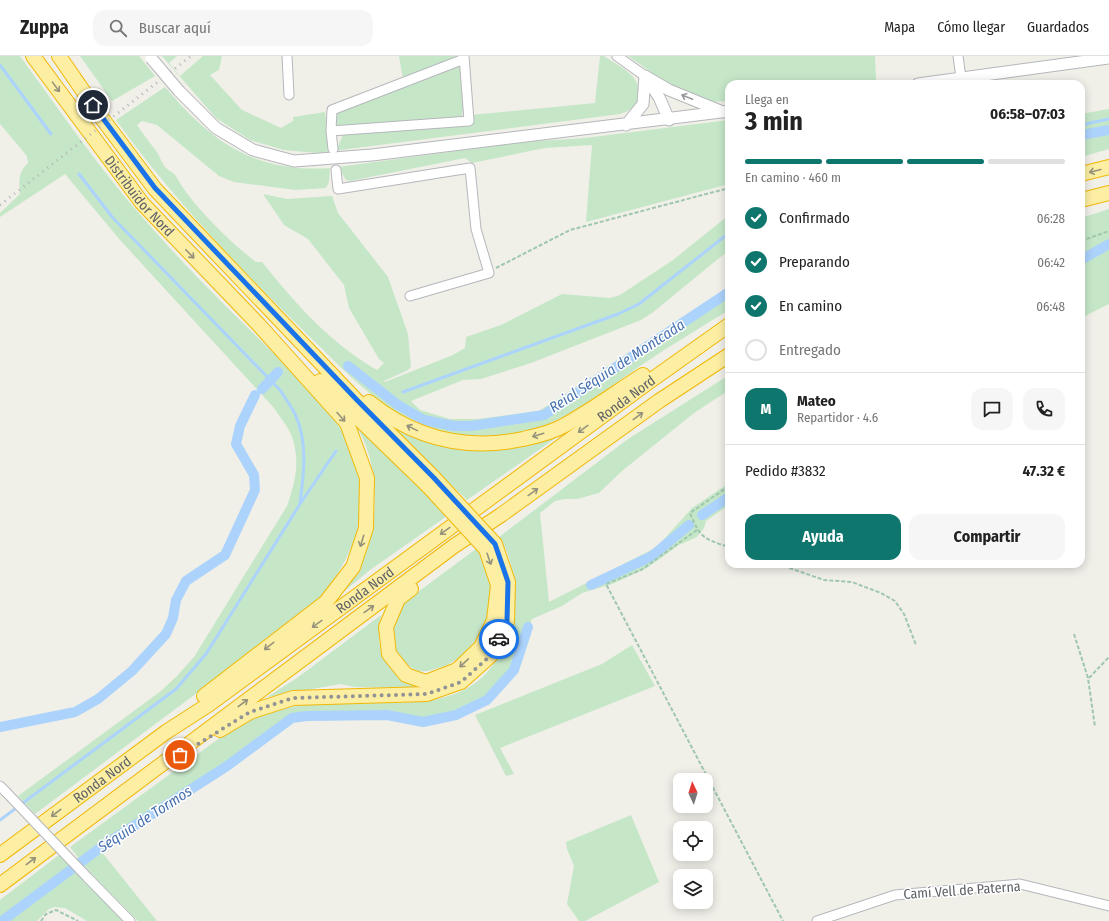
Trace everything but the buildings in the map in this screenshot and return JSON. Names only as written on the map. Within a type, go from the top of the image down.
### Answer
[{"type":"highway","name":"Distribuïdor Nord","points":[[33,56],[142,204],[259,325]]},
{"type":"highway","name":"Distribuïdor Nord","points":[[59,56],[101,117],[155,188],[272,312]]},
{"type":"highway","points":[[1085,173],[1109,167]]},
{"type":"highway","points":[[1085,199],[1109,193]]},
{"type":"highway","points":[[272,312],[360,394],[386,415],[427,435],[466,444],[511,442],[536,436],[562,427],[646,373],[725,327]]},
{"type":"highway","points":[[145,777],[250,712],[293,698],[427,694],[461,682],[490,656],[500,621],[498,585],[486,549],[432,482],[272,312]]},
{"type":"highway","points":[[259,325],[432,482]]},
{"type":"highway","points":[[166,732],[202,698],[326,602],[353,567],[366,528],[367,478],[347,423],[259,325]]},
{"type":"highway","name":"Ronda Nord","points":[[0,855],[166,732],[208,705],[631,394],[725,328]]},
{"type":"highway","name":"Ronda Nord","points":[[0,884],[454,546],[501,515],[659,401],[725,358]]},
{"type":"highway","points":[[500,621],[481,647],[457,670],[426,682],[406,675],[389,654],[386,627],[398,599],[459,553],[501,515]]},
{"type":"street","points":[[287,56],[289,95]]},
{"type":"street","points":[[617,56],[645,76],[669,90],[725,111]]},
{"type":"street","points":[[958,56],[961,78]]},
{"type":"street","points":[[150,57],[179,91],[216,128],[253,150],[294,161],[372,155],[669,120],[725,111]]},
{"type":"street","points":[[331,131],[469,121],[464,58],[332,110],[331,131],[333,149]]},
{"type":"street","points":[[947,80],[1109,58]]},
{"type":"street","points":[[645,76],[659,97],[669,120]]},
{"type":"street","points":[[626,125],[643,104],[645,76]]},
{"type":"street","points":[[669,90],[669,120]]},
{"type":"street","points":[[336,170],[338,189],[470,168],[476,229],[489,273],[410,296]]},
{"type":"street","points":[[3,789],[130,921]]},
{"type":"street","name":"Camí Vell de Paterna","points":[[818,921],[895,895],[1020,884],[1109,906]]},
{"type":"path","points":[[489,273],[570,230],[725,189]]},
{"type":"path","points":[[1085,240],[1109,231]]},
{"type":"path","points":[[725,489],[690,513],[697,530],[707,540],[725,546]]},
{"type":"path","points":[[697,530],[641,570],[606,584],[783,921]]},
{"type":"path","points":[[790,568],[824,580],[852,582],[881,593],[895,601],[904,614],[916,645]]},
{"type":"path","points":[[1074,634],[1088,678],[1095,727]]},
{"type":"path","points":[[1088,678],[1109,657]]},
{"type":"path","points":[[41,921],[46,914],[56,910],[78,921]]},
{"type":"green space","points":[[0,56],[20,56],[126,199],[194,274],[311,390],[339,425],[357,464],[361,484],[359,522],[354,541],[337,575],[313,606],[35,814],[18,796],[161,691],[194,657],[287,506],[295,478],[296,460],[290,432],[274,408],[120,240],[65,174],[0,217],[0,213],[20,194],[19,181],[21,173],[28,163],[27,156],[0,124]]},
{"type":"green space","points":[[80,56],[139,56],[155,76],[112,101]]},
{"type":"green space","points":[[162,56],[177,56],[169,63],[180,76],[203,56],[222,56],[219,70],[210,75],[242,110],[281,128],[293,121],[293,117],[325,112],[329,150],[337,149],[343,135],[440,127],[471,115],[595,103],[600,56],[604,56],[633,77],[639,88],[639,96],[635,106],[620,114],[317,153],[284,150],[250,140],[216,118]]},
{"type":"green space","points":[[399,56],[457,56],[403,79]]},
{"type":"green space","points":[[628,56],[875,56],[876,80],[725,80],[725,101],[710,102],[681,93]]},
{"type":"green space","points":[[460,64],[464,105],[462,116],[459,118],[340,127],[334,123],[335,113]]},
{"type":"green space","points":[[165,87],[200,124],[237,150],[257,159],[279,165],[303,168],[330,168],[329,182],[326,188],[295,190],[234,182],[219,176],[157,125],[142,121],[137,125],[157,152],[167,169],[175,175],[192,200],[213,223],[256,262],[262,262],[300,307],[329,335],[360,360],[377,370],[384,363],[379,359],[349,308],[344,285],[308,239],[284,225],[263,194],[287,199],[332,196],[338,213],[388,277],[408,334],[411,367],[408,370],[384,381],[385,382],[453,355],[465,348],[466,337],[501,325],[562,294],[610,298],[620,295],[673,260],[725,218],[725,253],[652,313],[641,320],[531,363],[481,379],[463,380],[411,401],[420,410],[450,419],[478,419],[539,411],[725,291],[725,312],[675,343],[585,404],[538,428],[506,436],[476,437],[431,428],[404,416],[378,400],[333,359],[259,286],[184,206],[116,120]]},
{"type":"green space","points":[[1109,109],[1109,149],[1085,156],[1085,113]]},
{"type":"green space","points":[[725,120],[725,185],[586,222],[592,145],[545,148],[472,163],[465,158],[350,181],[346,180],[338,167],[523,142],[585,138]]},
{"type":"green space","points":[[1109,209],[1109,304],[1085,316],[1085,217]]},
{"type":"green space","points":[[725,378],[725,393],[694,413],[622,471],[599,493],[577,499],[555,501],[540,513],[549,602],[657,547],[692,508],[725,486],[725,508],[706,521],[704,528],[697,537],[679,545],[647,568],[612,584],[582,593],[562,606],[532,619],[515,671],[488,700],[461,714],[441,722],[423,725],[397,720],[299,720],[292,722],[213,779],[101,851],[157,921],[138,921],[89,871],[70,847],[232,729],[253,719],[286,708],[309,704],[345,702],[397,703],[423,701],[447,697],[469,688],[487,672],[501,650],[511,625],[513,575],[505,547],[499,537],[628,439]]},
{"type":"green space","points":[[345,411],[447,516],[370,570],[341,594],[357,571],[365,555],[370,540],[375,509],[373,476],[366,445],[359,431]]},
{"type":"green space","points":[[383,419],[410,435],[420,439],[460,449],[474,450],[501,450],[528,444],[573,426],[467,500]]},
{"type":"green space","points":[[476,549],[483,560],[491,582],[489,609],[479,634],[462,656],[450,663],[427,671],[420,671],[413,668],[404,662],[397,654],[393,645],[394,627],[400,609],[409,598]]},
{"type":"green space","points":[[381,615],[379,641],[384,660],[390,668],[398,674],[421,687],[354,687],[341,684],[267,697],[297,678]]},
{"type":"green space","points":[[632,645],[655,686],[500,748],[514,774],[506,776],[475,715],[602,664]]},
{"type":"green space","points":[[631,815],[659,882],[585,921],[579,921],[567,904],[574,866],[567,849],[566,842]]},
{"type":"green space","points":[[59,855],[124,921],[87,921],[65,908],[54,907],[49,909],[37,921],[0,921],[0,900]]},
{"type":"waterway","points":[[0,65],[51,134]]},
{"type":"waterway","points":[[1085,124],[1109,119]]},
{"type":"waterway","name":"Reial Séquia de Montcada","points":[[1085,134],[1109,130]]},
{"type":"waterway","points":[[79,174],[113,218],[280,390],[295,414],[302,436],[304,469],[300,503]]},
{"type":"waterway","points":[[403,392],[618,314],[639,304],[725,236]]},
{"type":"waterway","name":"Séquia de Tormos","points":[[1085,258],[1109,244]]},
{"type":"waterway","name":"Reial Séquia de Montcada","points":[[348,366],[398,405],[424,420],[454,426],[471,426],[544,415],[725,295]]},
{"type":"waterway","name":"Reial Séquia de Montcada","points":[[262,389],[278,372]]},
{"type":"waterway","name":"Reial Séquia de Montcada","points":[[0,727],[75,712],[98,699],[132,671],[166,634],[173,618],[176,600],[186,581],[225,555],[255,490],[254,475],[236,444],[240,426],[255,395]]},
{"type":"waterway","points":[[0,820],[176,689],[206,654],[300,504],[336,451]]},
{"type":"waterway","name":"Séquia de Tormos","points":[[702,515],[725,500]]},
{"type":"waterway","name":"Séquia de Tormos","points":[[591,585],[652,556],[689,525]]},
{"type":"waterway","name":"Séquia de Tormos","points":[[2,921],[104,845],[227,766],[292,718],[307,716],[387,715],[423,722],[456,715],[487,700],[514,670],[528,627]]},
{"type":"railway","points":[[0,205],[191,56]]},
{"type":"way so far","points":[[180,755],[250,712],[293,698],[427,694],[461,682],[490,656],[499,639]]},
{"type":"route","points":[[93,105],[155,188],[357,400],[434,478],[495,544],[508,582],[507,621],[499,639]]}]
